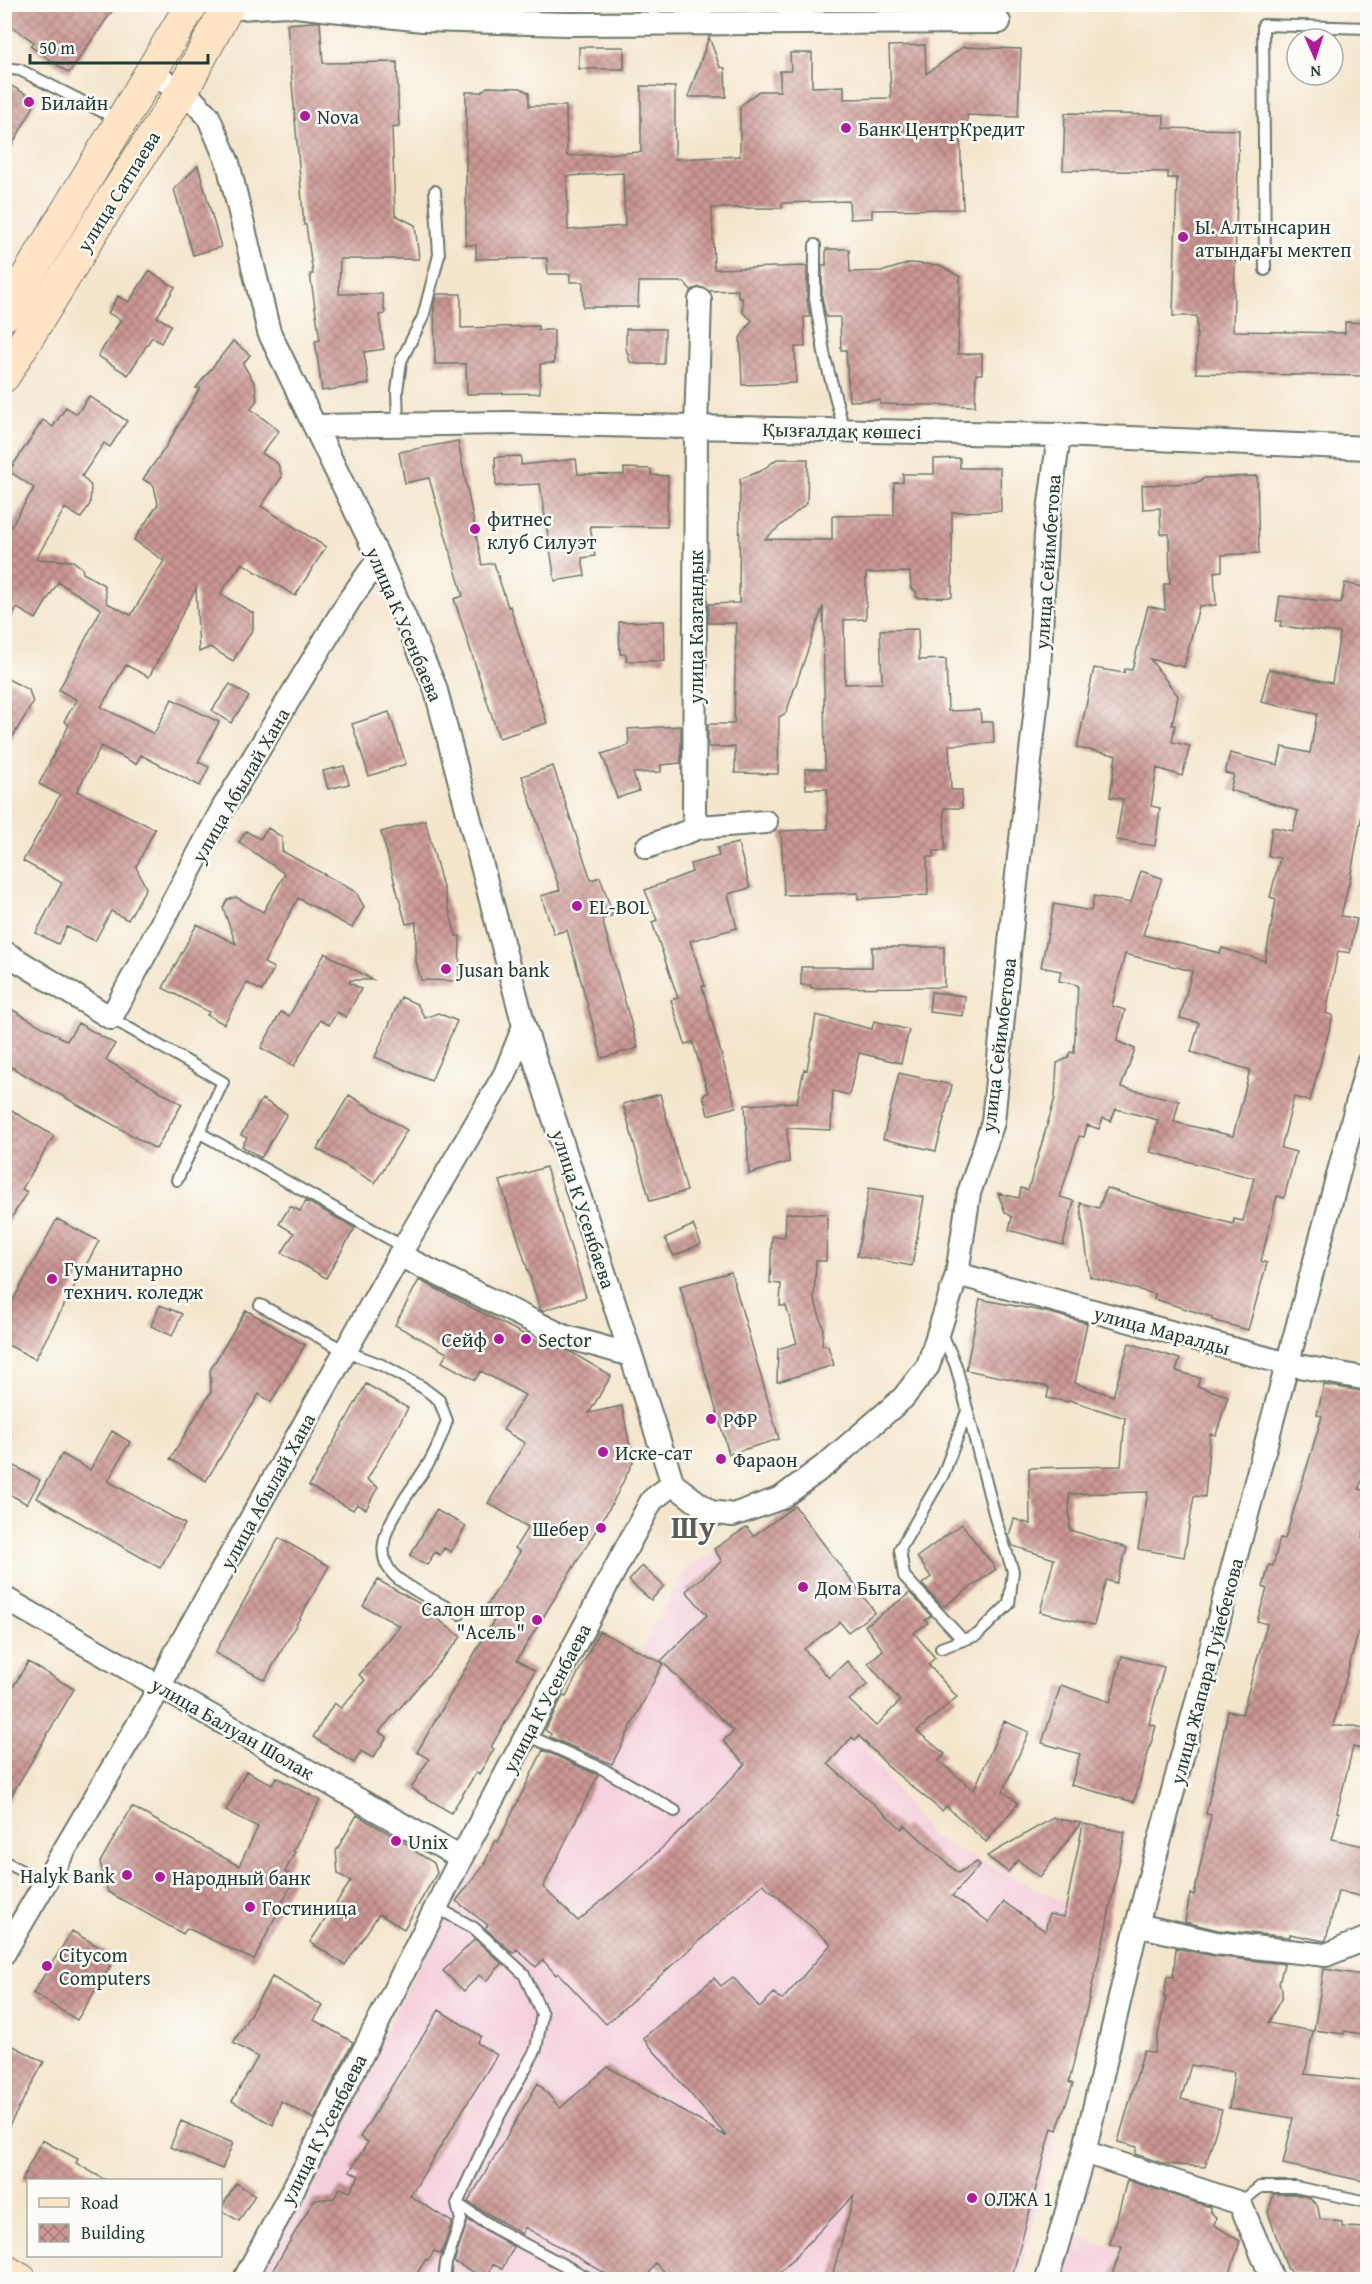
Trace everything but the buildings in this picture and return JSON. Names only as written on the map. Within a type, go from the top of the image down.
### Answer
[{"type":"street","name":"улица Сатпаева","points":[[4,315],[192,4]]},
{"type":"street","points":[[227,7],[286,5],[423,20],[568,24],[844,13],[999,22]]},
{"type":"street","name":"улица Сатпаева","points":[[4,376],[108,206],[183,90],[227,7]]},
{"type":"street","points":[[150,75],[183,90]]},
{"type":"street","name":"улица К Усенбаева","points":[[183,90],[208,116],[228,163],[269,332],[379,559],[435,687],[524,1026],[673,1484],[652,1500],[461,1858],[304,2169],[244,2280]]},
{"type":"street","name":"улица Казгандык","points":[[700,300],[696,427],[694,815],[700,827]]},
{"type":"street","name":"Қызғалдақ көшесі","points":[[316,426],[507,423],[1059,435],[1368,447]]},
{"type":"street","name":"улица Сейимбетова","points":[[673,1484],[710,1512],[733,1515],[781,1498],[828,1463],[903,1398],[928,1366],[957,1274],[969,1193],[993,1122],[1014,901],[1038,690],[1046,534],[1059,435]]},
{"type":"street","name":"улица Абылай Хана","points":[[111,1018],[223,808],[350,599],[379,559]]},
{"type":"street","points":[[647,847],[700,827],[766,822]]},
{"type":"street","points":[[4,952],[111,1018]]},
{"type":"street","name":"улица Абылай Хана","points":[[4,1953],[160,1687],[175,1654],[345,1351],[506,1074],[524,1026]]},
{"type":"street","name":"улица Жапара Туйебекова","points":[[1047,2280],[1084,2152],[1137,1925],[1368,1063]]},
{"type":"street","points":[[402,1251],[563,1336],[631,1354]]},
{"type":"street","name":"улица Маралды","points":[[957,1274],[1288,1364],[1368,1379]]},
{"type":"street","name":"улица Балуан Шолак","points":[[4,1598],[461,1858]]},
{"type":"street","points":[[1137,1925],[1216,1943],[1326,1955],[1368,1938]]},
{"type":"street","points":[[1084,2152],[1240,2203],[1273,2280]]},
{"type":"street","points":[[4,2270],[21,2280]]},
{"type":"lane","points":[[1265,270],[1263,25],[1368,28]]},
{"type":"lane","points":[[4,68],[20,70],[122,122]]},
{"type":"lane","points":[[398,424],[397,392],[402,362],[423,317],[439,255],[435,191]]},
{"type":"lane","points":[[815,245],[815,299],[825,358],[844,430]]},
{"type":"lane","points":[[111,1018],[222,1082],[177,1180]]},
{"type":"lane","points":[[200,1132],[402,1251]]},
{"type":"lane","points":[[260,1305],[345,1351],[382,1365],[422,1387],[439,1400],[447,1421],[432,1459],[397,1512],[384,1537],[383,1556],[393,1574],[460,1614]]},
{"type":"lane","points":[[940,1328],[956,1366],[996,1521],[1013,1571],[1009,1604],[977,1635],[941,1648]]},
{"type":"lane","points":[[963,1639],[904,1576],[900,1549],[943,1475],[967,1410]]},
{"type":"lane","points":[[527,1735],[603,1769],[675,1811]]},
{"type":"lane","points":[[4,1861],[45,1884]]},
{"type":"lane","points":[[436,1907],[474,1928],[524,1974],[542,2014],[536,2049],[492,2129],[457,2204],[460,2220],[446,2263],[444,2280]]},
{"type":"lane","points":[[1240,2203],[1260,2187],[1295,2187],[1368,2202]]},
{"type":"lane","points":[[457,2204],[496,2229],[592,2280]]},
{"type":"shaded area","points":[[727,1544],[813,1678],[931,1837],[1099,1919],[1053,2147],[1018,2279],[259,2280],[471,1861],[511,1884],[686,1569]]},
{"type":"shaded area","points":[[1076,2236],[1209,2275],[1219,2280],[1063,2280]]},
{"type":"place","name":"Билайн","points":[[29,102]]},
{"type":"place","name":"Nova","points":[[305,116]]},
{"type":"place","name":"Банк ЦентрКредит","points":[[846,128]]},
{"type":"place","name":"Ы. Алтынсарин атындағы мектеп","points":[[1183,237]]},
{"type":"place","name":"фитнес клуб Силуэт","points":[[475,529]]},
{"type":"place","name":"EL-BOL","points":[[577,906]]},
{"type":"place","name":"Jusan bank","points":[[446,969]]},
{"type":"place","name":"Гуманитарно технич. коледж","points":[[52,1279]]},
{"type":"place","name":"Сейф","points":[[499,1339]]},
{"type":"place","name":"Sector","points":[[526,1339]]},
{"type":"place","name":"РФР","points":[[711,1419]]},
{"type":"place","name":"Иске-сат","points":[[603,1452]]},
{"type":"place","name":"Фараон","points":[[721,1459]]},
{"type":"place","name":"Шебер","points":[[601,1528]]},
{"type":"place","name":"Дом Быта","points":[[803,1587]]},
{"type":"place","name":"Салон штор \"Асель\"","points":[[537,1620]]},
{"type":"place","name":"Unix","points":[[396,1841]]},
{"type":"place","name":"Halyk Bank","points":[[127,1875]]},
{"type":"place","name":"Народный банк","points":[[160,1877]]},
{"type":"place","name":"Гостиница","points":[[250,1907]]},
{"type":"place","name":"Citycom Computers","points":[[47,1966]]},
{"type":"place","name":"ОЛЖА 1","points":[[972,2198]]},
{"type":"district","name":"Шу","points":[[693,1526]]}]
